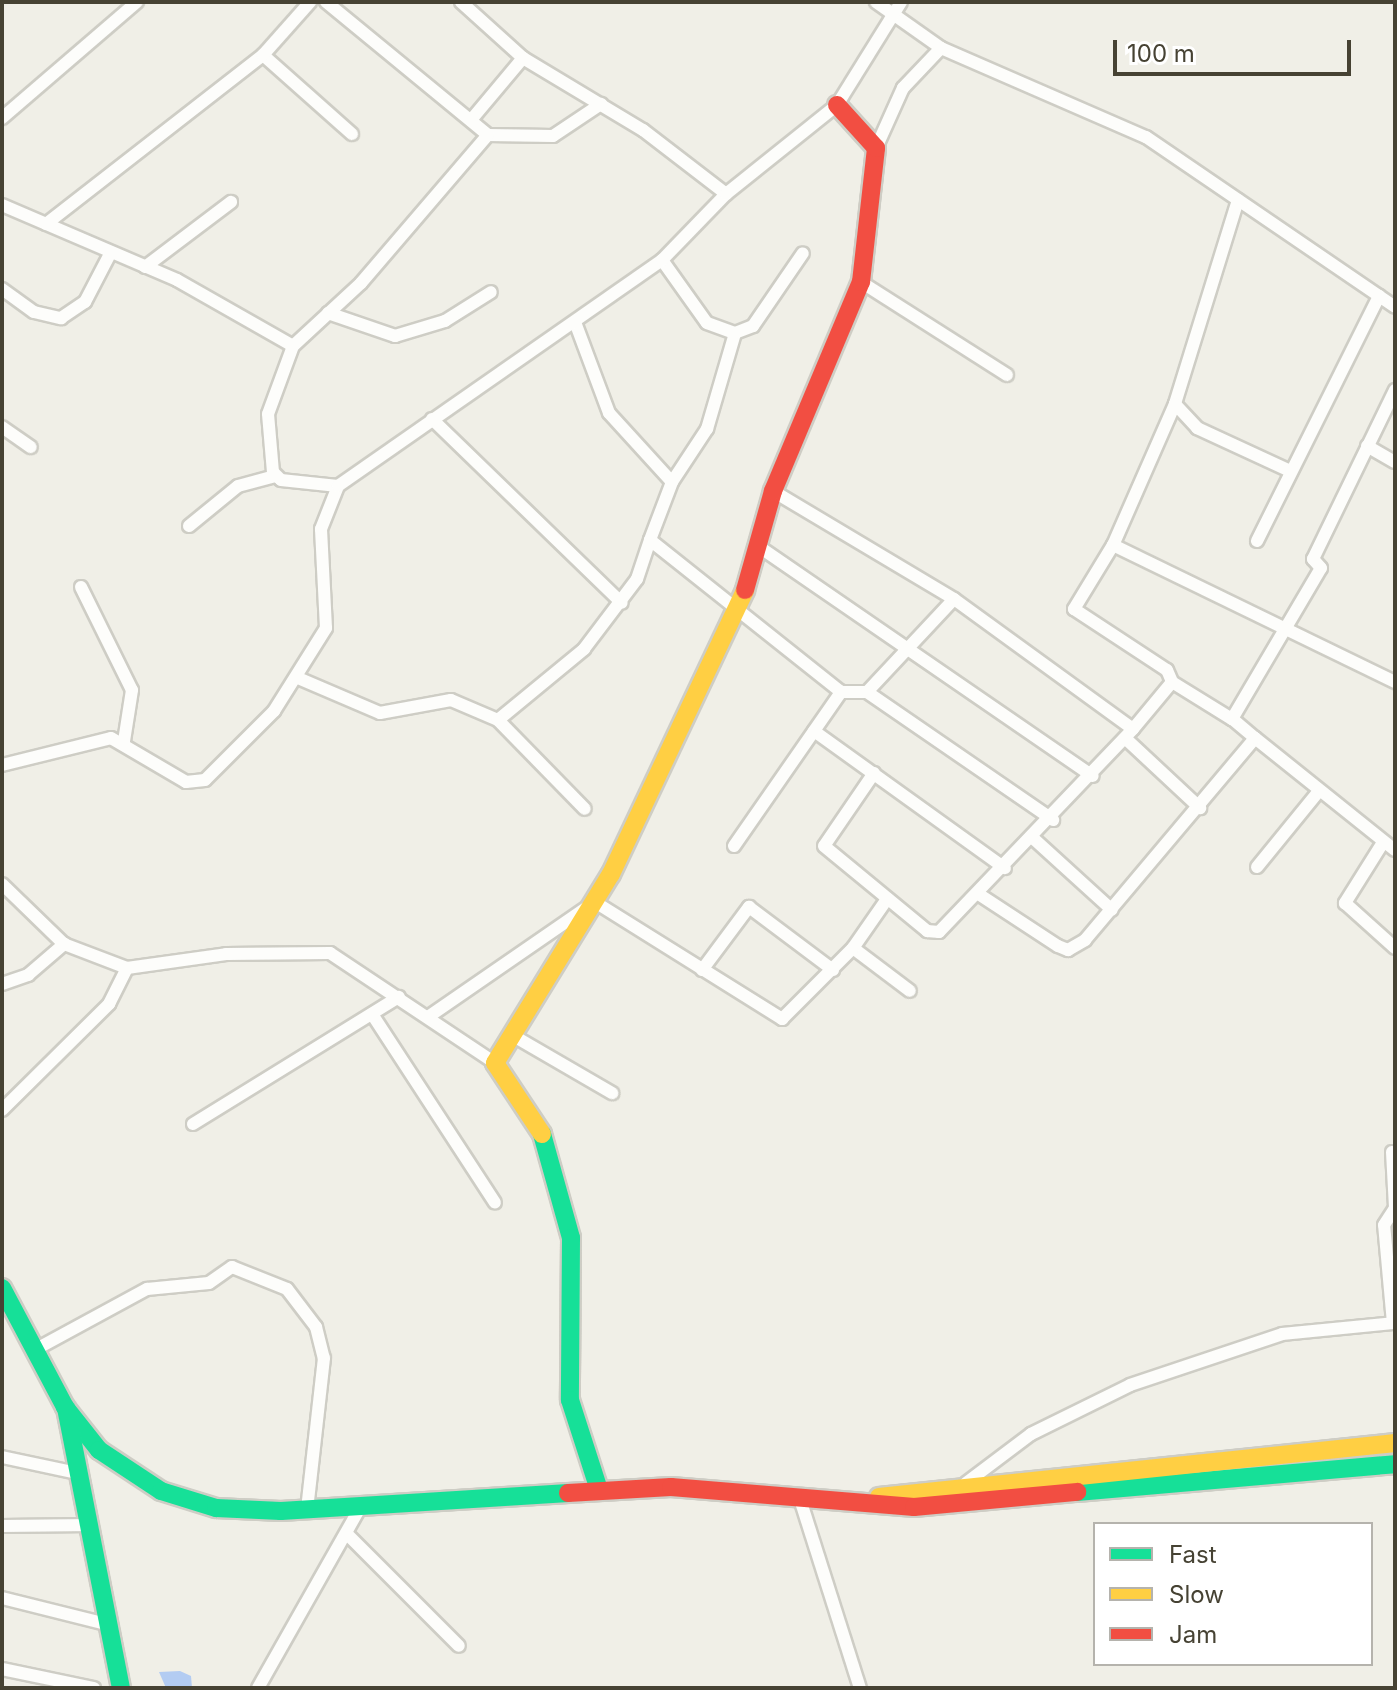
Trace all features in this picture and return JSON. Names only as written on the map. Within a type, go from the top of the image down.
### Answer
[{"type":"main road","points":[[599,1490],[570,1400],[571,1238],[544,1137],[495,1063],[595,902],[739,612],[773,491],[861,282],[876,148],[837,105]]},
{"type":"main road","points":[[2,1288],[40,1347],[65,1407],[81,1474],[121,1688]]},
{"type":"main road","points":[[65,1407],[99,1450],[161,1491],[216,1508],[307,1509],[671,1487],[800,1499],[864,1500],[914,1507],[1055,1498],[1395,1464]]},
{"type":"main road","points":[[864,1500],[966,1483],[1395,1443]]},
{"type":"street","points":[[2,118],[137,2]]},
{"type":"street","points":[[46,224],[263,55],[310,2]]},
{"type":"street","points":[[326,2],[488,135],[553,136],[601,104]]},
{"type":"street","points":[[461,2],[523,58],[601,104],[726,194]]},
{"type":"street","points":[[876,2],[941,48],[1146,137],[1395,307]]},
{"type":"street","points":[[2,765],[124,741],[196,786],[298,678],[326,628],[321,529],[338,486],[662,260],[726,194],[837,105],[901,2]]},
{"type":"street","points":[[876,148],[903,88],[941,48]]},
{"type":"street","points":[[263,55],[352,134]]},
{"type":"street","points":[[471,120],[523,58]]},
{"type":"street","points":[[276,476],[268,414],[293,346],[328,313],[488,135]]},
{"type":"street","points":[[1238,200],[1175,404],[1113,545],[1074,609],[1167,670],[1172,682],[1232,719],[1382,844],[1395,850]]},
{"type":"street","points":[[145,267],[231,202]]},
{"type":"street","points":[[2,205],[145,267],[293,346]]},
{"type":"street","points":[[2,289],[34,312],[61,318],[85,302],[111,252]]},
{"type":"street","points":[[662,260],[707,323],[735,333],[753,326],[803,253]]},
{"type":"street","points":[[861,282],[1007,375]]},
{"type":"street","points":[[328,313],[395,336],[445,321],[491,292]]},
{"type":"street","points":[[1257,541],[1379,296]]},
{"type":"street","points":[[575,322],[609,413],[672,482]]},
{"type":"street","points":[[498,720],[584,649],[622,603],[672,482],[707,429],[735,333]]},
{"type":"street","points":[[1232,719],[1321,568],[1313,559],[1395,390]]},
{"type":"street","points":[[1175,404],[1197,428],[1290,471]]},
{"type":"street","points":[[432,419],[622,603]]},
{"type":"street","points":[[2,427],[31,447]]},
{"type":"street","points":[[1367,446],[1395,462]]},
{"type":"street","points":[[189,526],[238,486],[276,476],[338,486]]},
{"type":"street","points":[[773,491],[954,599],[1129,734],[1200,808]]},
{"type":"street","points":[[650,540],[841,692],[867,692],[1053,820]]},
{"type":"street","points":[[1113,545],[1395,682]]},
{"type":"street","points":[[758,546],[1093,776]]},
{"type":"street","points":[[81,587],[132,690],[124,741]]},
{"type":"street","points":[[867,692],[954,599]]},
{"type":"street","points":[[298,678],[380,713],[451,700],[498,720],[585,809]]},
{"type":"street","points":[[874,773],[824,846],[887,899],[939,932],[1053,820],[1172,682]]},
{"type":"street","points":[[734,846],[841,692]]},
{"type":"street","points":[[814,731],[1005,868]]},
{"type":"street","points":[[980,895],[1068,950],[1112,910],[1200,808],[1255,738]]},
{"type":"street","points":[[1257,867],[1319,791]]},
{"type":"street","points":[[1034,839],[1112,910]]},
{"type":"street","points":[[1382,844],[1345,903],[1395,948]]},
{"type":"street","points":[[2,884],[64,944],[127,968],[311,950],[330,953],[495,1063]]},
{"type":"street","points":[[428,1017],[595,902],[782,1019],[853,948],[887,899]]},
{"type":"street","points":[[702,970],[749,907],[833,970]]},
{"type":"street","points":[[2,984],[28,975],[64,944]]},
{"type":"street","points":[[853,948],[910,991]]},
{"type":"street","points":[[2,1110],[109,1004],[127,968]]},
{"type":"street","points":[[193,1124],[399,997]]},
{"type":"street","points":[[372,1014],[495,1203]]},
{"type":"street","points":[[512,1035],[612,1093]]},
{"type":"street","points":[[966,1483],[1031,1434],[1130,1385],[1282,1334],[1394,1323],[1384,1225],[1395,1208],[1392,1152]]},
{"type":"street","points":[[40,1347],[147,1289],[209,1283],[232,1267],[287,1289],[316,1327],[324,1358],[307,1509]]},
{"type":"street","points":[[2,1457],[81,1474]]},
{"type":"street","points":[[800,1499],[860,1688]]},
{"type":"street","points":[[258,1688],[361,1506]]},
{"type":"street","points":[[2,1526],[91,1525]]},
{"type":"street","points":[[347,1534],[459,1646]]},
{"type":"street","points":[[2,1598],[110,1625]]},
{"type":"street","points":[[2,1669],[94,1688]]},
{"type":"water","points":[[180,1671],[191,1676],[192,1688],[166,1688],[159,1672]]},
{"type":"traffic: fast","points":[[542,1134],[571,1238],[570,1400],[599,1490]]},
{"type":"traffic: fast","points":[[2,1288],[65,1407],[99,1450],[161,1491],[216,1508],[281,1511],[568,1493]]},
{"type":"traffic: fast","points":[[66,1408],[121,1688]]},
{"type":"traffic: fast","points":[[1077,1492],[1395,1464]]},
{"type":"traffic: slow","points":[[542,1134],[495,1063],[611,874],[745,590]]},
{"type":"traffic: slow","points":[[879,1497],[1395,1443]]},
{"type":"traffic: jam","points":[[745,590],[773,491],[861,282],[876,148],[837,105]]},
{"type":"traffic: jam","points":[[568,1493],[671,1487],[914,1507],[1077,1492]]}]
